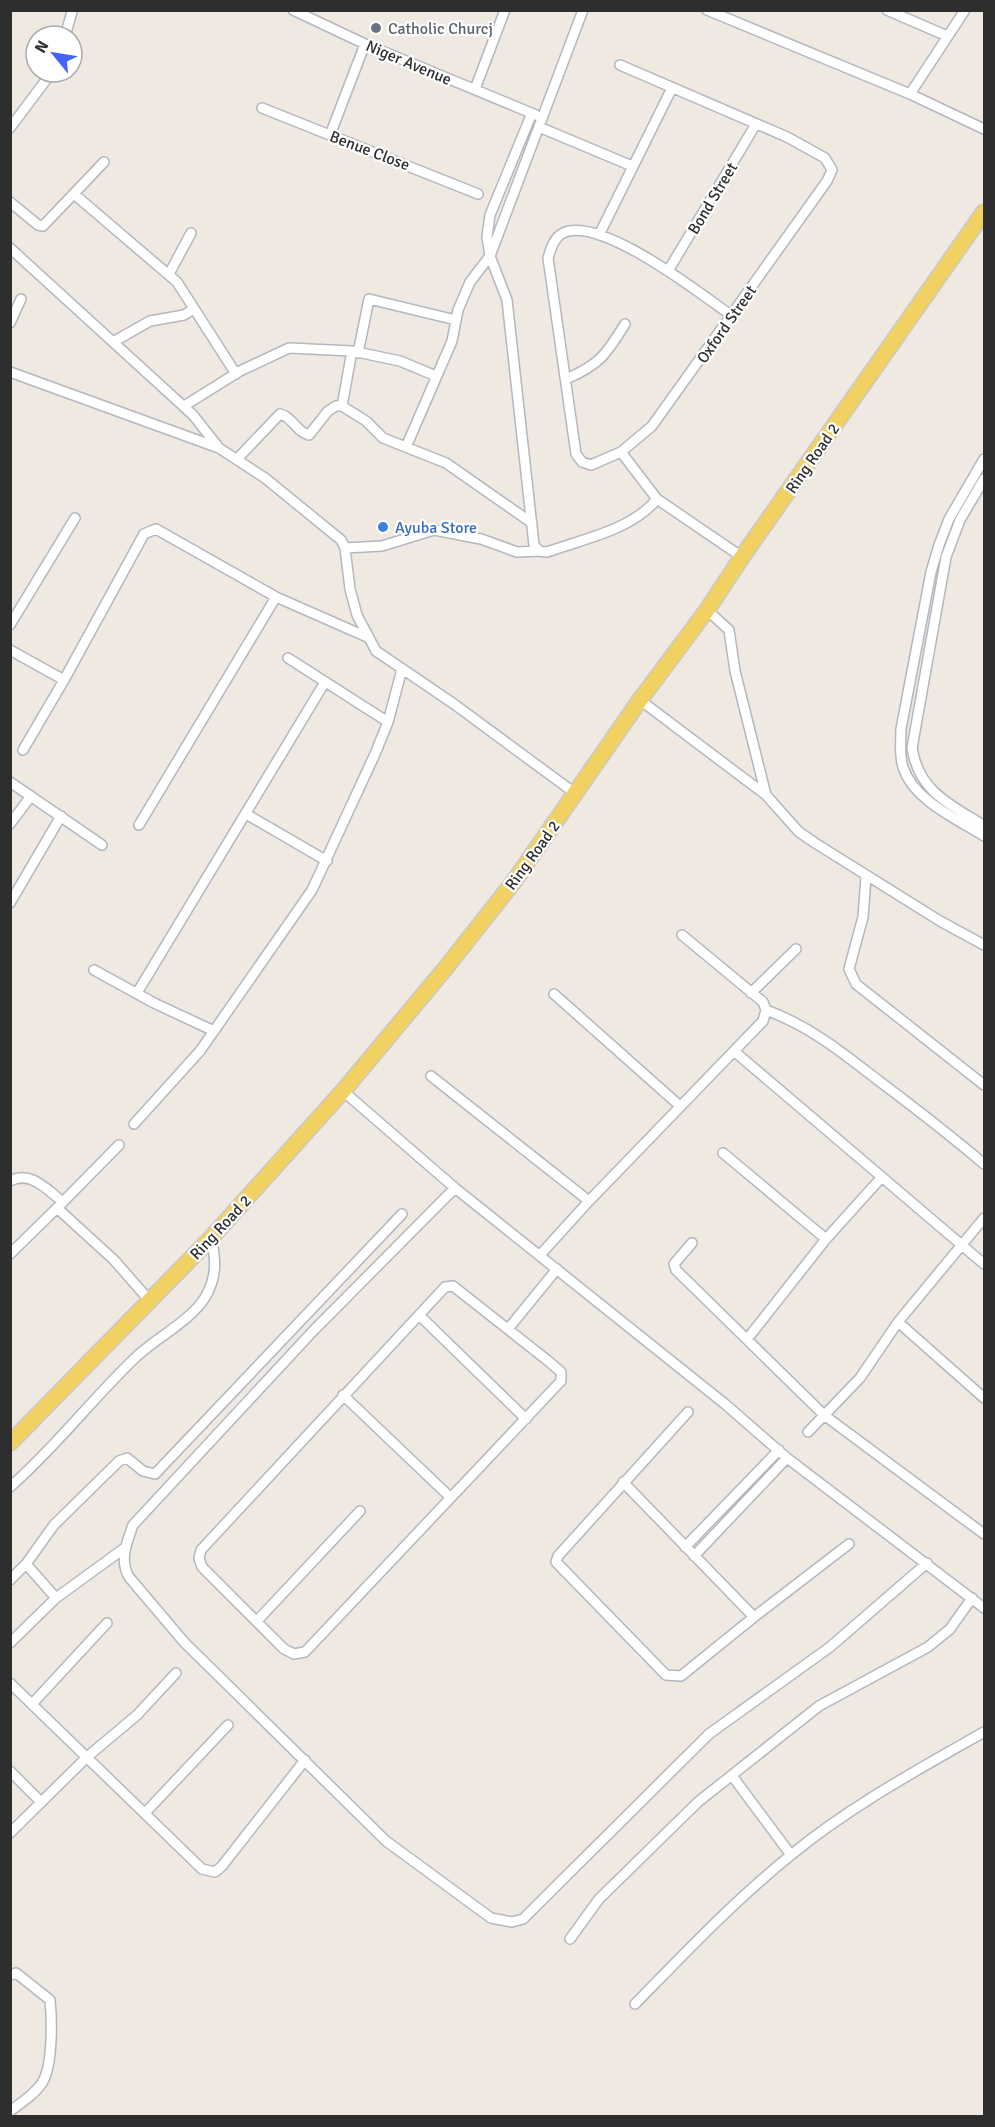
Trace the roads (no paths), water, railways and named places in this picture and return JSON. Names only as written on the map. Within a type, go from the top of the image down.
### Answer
[{"type":"main road","name":"Ring Road 2","points":[[10,1443],[211,1238],[343,1091],[498,902],[640,700],[707,610],[984,212]]},
{"type":"street","points":[[475,89],[505,10]]},
{"type":"street","points":[[406,447],[452,341],[456,320],[470,282],[490,256],[583,10]]},
{"type":"street","points":[[706,10],[910,94],[984,129]]},
{"type":"street","points":[[887,10],[899,13],[947,36]]},
{"type":"street","points":[[910,94],[964,10]]},
{"type":"street","name":"Niger Avenue","points":[[298,11],[365,44],[543,117]]},
{"type":"street","points":[[330,135],[365,44]]},
{"type":"street","points":[[620,65],[756,124]]},
{"type":"street","points":[[10,128],[43,84]]},
{"type":"street","points":[[599,235],[672,88]]},
{"type":"street","name":"Benue Close","points":[[262,108],[478,194]]},
{"type":"street","points":[[529,112],[490,215],[487,237],[490,256],[507,300],[534,545],[539,551]]},
{"type":"street","name":"Oxford Street","points":[[566,380],[576,454],[582,462],[591,465],[621,452],[652,426],[827,181],[832,170],[825,158],[756,124]]},
{"type":"street","name":"Bond Street","points":[[668,271],[756,124]]},
{"type":"street","points":[[539,127],[632,166]]},
{"type":"street","points":[[10,202],[38,225],[43,225],[104,162]]},
{"type":"street","points":[[74,194],[169,274],[236,374]]},
{"type":"street","points":[[625,324],[606,356],[593,367],[566,380],[548,258],[553,242],[562,233],[579,231],[599,235],[625,245],[668,271],[732,316]]},
{"type":"street","points":[[169,274],[191,233]]},
{"type":"street","points":[[10,248],[184,406],[219,448]]},
{"type":"street","points":[[10,323],[21,299]]},
{"type":"street","points":[[342,406],[369,299],[456,320]]},
{"type":"street","points":[[113,342],[150,321],[184,315],[192,310]]},
{"type":"street","points":[[184,406],[236,374],[289,348],[355,352],[400,361],[436,376]]},
{"type":"street","points":[[10,372],[219,448],[265,478],[341,540],[345,548],[352,598],[376,651],[454,704],[576,794]]},
{"type":"street","points":[[237,459],[280,414],[289,418],[302,433],[309,435],[328,411],[336,406],[342,406],[366,421],[383,438],[446,463],[532,523]]},
{"type":"street","points":[[621,452],[657,499],[742,557]]},
{"type":"street","points":[[984,459],[949,519],[931,572],[901,729],[900,749],[903,767],[913,787],[984,836]]},
{"type":"street","points":[[984,479],[960,520],[946,557],[912,748],[915,765],[927,785],[937,795],[984,826]]},
{"type":"street","points":[[345,548],[382,546],[434,530],[481,539],[518,552],[547,552],[608,531],[643,514],[657,499]]},
{"type":"street","points":[[10,625],[75,518]]},
{"type":"street","points":[[23,750],[144,534],[156,529],[276,597],[368,637]]},
{"type":"street","points":[[140,825],[276,597]]},
{"type":"street","points":[[707,610],[729,630],[735,671],[766,795]]},
{"type":"street","points":[[10,650],[64,680]]},
{"type":"street","points":[[288,658],[388,722]]},
{"type":"street","points":[[134,1124],[200,1051],[288,927],[327,861],[388,722],[402,669]]},
{"type":"street","points":[[137,993],[325,682]]},
{"type":"street","points":[[640,700],[766,795],[799,831],[866,877],[984,945]]},
{"type":"street","points":[[10,782],[102,846]]},
{"type":"street","points":[[10,824],[31,796]]},
{"type":"street","points":[[246,814],[327,861]]},
{"type":"street","points":[[10,903],[61,816]]},
{"type":"street","points":[[866,877],[863,917],[849,969],[852,978],[856,984],[984,1085]]},
{"type":"street","points":[[540,1255],[763,1021],[766,1010],[763,1002],[682,934]]},
{"type":"street","points":[[751,993],[796,949]]},
{"type":"street","points":[[94,970],[214,1031]]},
{"type":"street","points":[[554,994],[680,1106]]},
{"type":"street","points":[[766,1010],[793,1020],[822,1037],[935,1122],[984,1164]]},
{"type":"street","points":[[735,1052],[961,1247],[984,1264]]},
{"type":"street","points":[[431,1076],[589,1201]]},
{"type":"street","points":[[343,1091],[455,1188],[787,1458],[984,1608]]},
{"type":"street","points":[[10,1254],[118,1145]]},
{"type":"street","points":[[723,1153],[826,1239]]},
{"type":"street","points":[[10,1181],[17,1178],[32,1178],[109,1255],[149,1300]]},
{"type":"street","points":[[748,1338],[826,1239],[880,1178]]},
{"type":"street","points":[[455,1188],[314,1330],[133,1525],[126,1547],[124,1569],[184,1642],[386,1841],[477,1910],[491,1918],[512,1922],[523,1918],[709,1734],[830,1647],[927,1563]]},
{"type":"street","points":[[10,1580],[26,1564],[54,1526],[119,1461],[127,1458],[148,1475],[154,1474],[402,1214]]},
{"type":"street","points":[[808,1432],[860,1378],[898,1322],[984,1218]]},
{"type":"street","points":[[10,1487],[132,1361],[193,1312],[206,1296],[215,1274],[211,1238]]},
{"type":"street","points":[[692,1243],[674,1267],[824,1415],[984,1534]]},
{"type":"street","points":[[508,1329],[557,1269]]},
{"type":"street","points":[[453,1286],[508,1329],[561,1372],[561,1381],[305,1652],[294,1654],[284,1649],[202,1568],[199,1558],[201,1550],[445,1287],[453,1286]]},
{"type":"street","points":[[419,1315],[526,1419]]},
{"type":"street","points":[[898,1322],[984,1398]]},
{"type":"street","points":[[343,1395],[450,1497]]},
{"type":"street","points":[[688,1412],[558,1556],[558,1566],[670,1677],[681,1677],[849,1544]]},
{"type":"street","points":[[685,1547],[778,1450]]},
{"type":"street","points":[[694,1556],[787,1458]]},
{"type":"street","points":[[623,1482],[754,1617]]},
{"type":"street","points":[[257,1621],[360,1511]]},
{"type":"street","points":[[10,1643],[56,1599],[126,1547]]},
{"type":"street","points":[[26,1564],[56,1599]]},
{"type":"street","points":[[570,1939],[599,1899],[698,1802],[733,1777],[764,1749],[819,1706],[928,1647],[950,1629],[972,1598]]},
{"type":"street","points":[[32,1704],[107,1623]]},
{"type":"street","points":[[11,1831],[87,1757],[137,1715],[176,1673]]},
{"type":"street","points":[[10,1683],[202,1869],[215,1872],[305,1760]]},
{"type":"street","points":[[145,1813],[228,1725]]},
{"type":"street","points":[[635,2004],[709,1929],[791,1855],[836,1822],[984,1732]]},
{"type":"street","points":[[10,1771],[41,1802]]},
{"type":"street","points":[[733,1777],[791,1855]]},
{"type":"street","points":[[10,1975],[16,1973],[26,1979],[50,2000],[51,2025],[46,2074],[37,2090],[10,2111]]},
{"type":"place","name":"Catholic Churcj","points":[[376,28]]},
{"type":"place","name":"Ayuba Store","points":[[383,527]]}]
